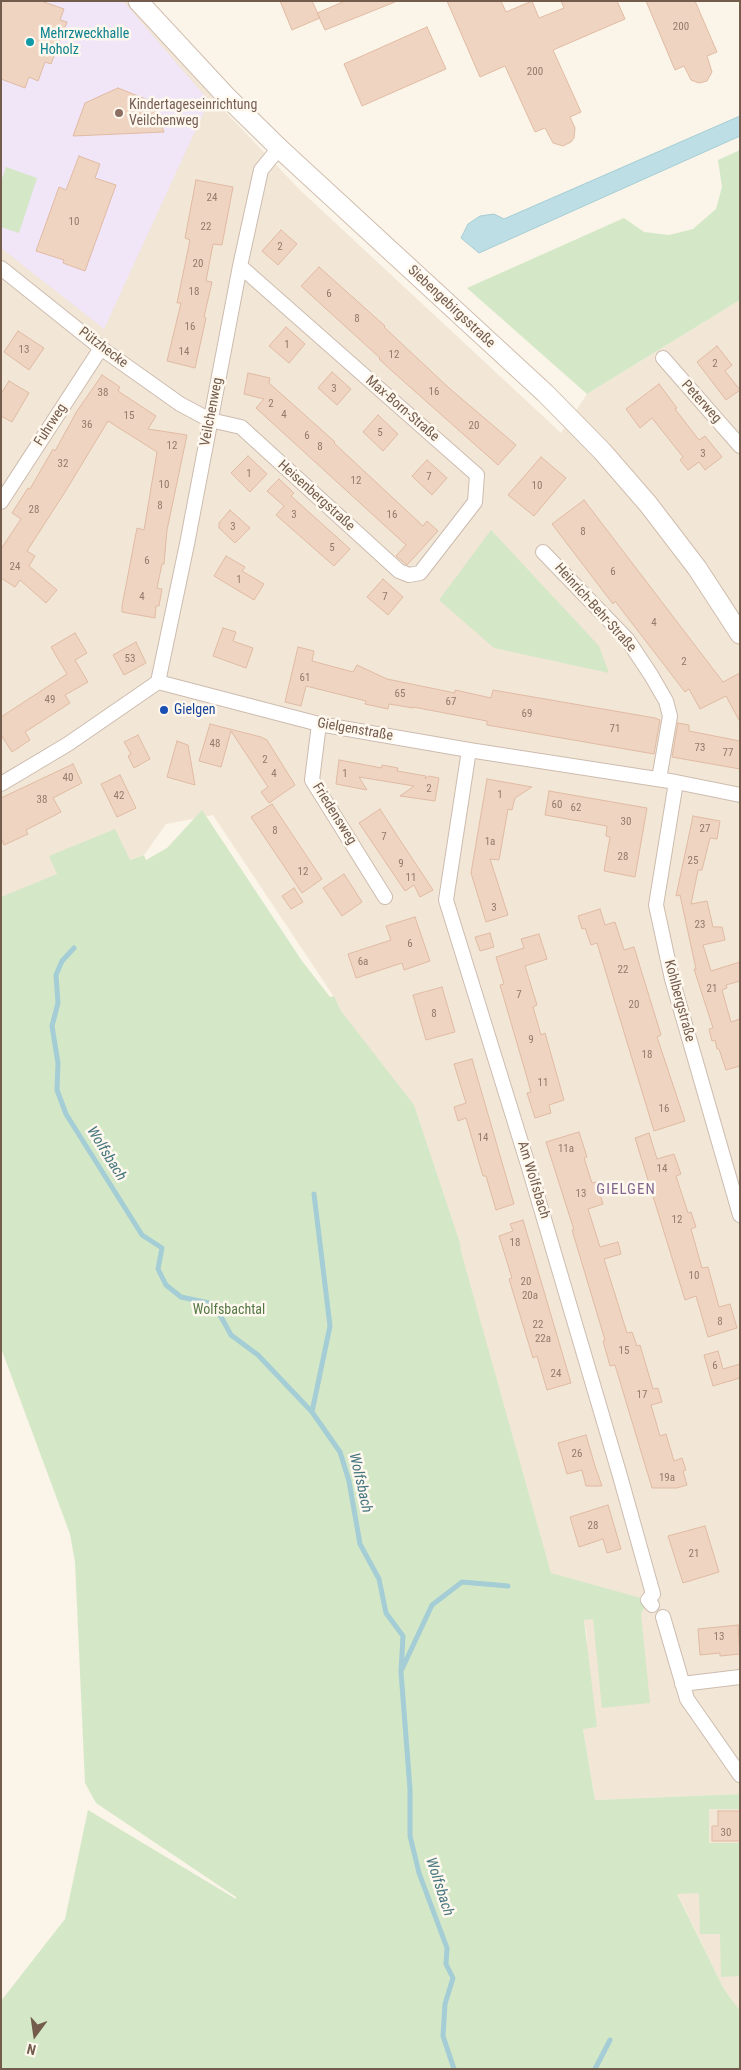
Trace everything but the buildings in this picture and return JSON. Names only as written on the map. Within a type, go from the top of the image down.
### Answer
[{"type":"main road","name":"Siebengebirgsstraße","points":[[138,1],[226,96],[279,148],[545,394],[602,451],[648,504],[698,568],[739,632]]},
{"type":"street","name":"Veilchenweg","points":[[158,682],[187,544],[240,266],[261,170],[279,148]]},
{"type":"street","name":"Max-Born-Straße","points":[[240,266],[477,475],[475,502],[420,573]]},
{"type":"street","name":"Pützhecke","points":[[1,268],[101,348],[180,404],[210,420]]},
{"type":"street","name":"Fuhrweg","points":[[1,502],[101,348]]},
{"type":"street","name":"Peterweg","points":[[662,358],[740,446]]},
{"type":"street","name":"Heisenbergstraße","points":[[210,420],[241,427],[399,571],[409,575],[420,573]]},
{"type":"street","name":"Heinrich-Behr-Straße","points":[[543,552],[627,639],[652,675],[666,701],[670,716],[659,779]]},
{"type":"street","name":"Gielgenstraße","points":[[158,682],[319,724],[469,750],[659,779],[740,795]]},
{"type":"street","points":[[1,784],[68,744],[158,682]]},
{"type":"street","name":"Friedensweg","points":[[319,724],[312,780],[385,897]]},
{"type":"street","name":"Am Wolfsbach","points":[[469,750],[446,900],[529,1168],[620,1476],[653,1594],[648,1600],[652,1605]]},
{"type":"street","name":"Kohlbergstraße","points":[[676,782],[656,905],[672,979],[740,1215]]},
{"type":"street","points":[[663,1617],[687,1699],[740,1775]]},
{"type":"street","points":[[682,1684],[740,1677]]},
{"type":"shaded area","points":[[1,1],[131,1],[219,105],[300,190],[561,433],[587,394],[740,300],[740,1794],[595,1800],[583,1729],[587,1637],[584,1620],[647,1601],[551,1574],[459,1247],[334,997],[213,815],[166,824],[144,855],[1,902]]},
{"type":"shaded area","points":[[1,1],[123,1],[209,101],[104,329],[1,248]]},
{"type":"shaded area","points":[[709,1809],[740,1809],[740,2011],[724,1989],[677,1893]]},
{"type":"green space","points":[[740,150],[740,300],[587,394],[467,288],[624,218],[644,232],[669,235],[693,229],[716,209],[722,187],[718,160]]},
{"type":"green space","points":[[6,167],[37,178],[19,233],[1,227],[1,182]]},
{"type":"green space","points":[[491,530],[599,646],[609,673],[494,648],[439,600]]},
{"type":"green space","name":"Wolfsbachtal","points":[[202,810],[302,961],[330,997],[334,996],[341,1011],[414,1105],[461,1246],[551,1573],[648,1600],[641,1614],[650,1703],[602,1708],[593,1619],[584,1620],[597,1727],[583,1729],[595,1800],[740,1794],[740,1809],[709,1809],[709,1843],[740,1843],[740,1976],[721,1977],[720,1934],[700,1934],[699,1893],[677,1894],[724,1989],[740,2011],[740,2069],[1,2069],[1,2001],[65,1919],[88,1810],[236,1899],[236,1897],[96,1803],[85,1783],[75,1562],[70,1534],[1,1348],[1,897],[57,874],[49,856],[115,829],[130,860],[144,855],[146,860],[167,848]]},
{"type":"water","points":[[740,116],[740,136],[479,253],[461,238],[468,224],[480,216],[494,214],[504,219]]},
{"type":"waterway","name":"Wolfsbach","points":[[74,948],[62,961],[56,975],[58,1003],[52,1026],[58,1063],[57,1090],[66,1114],[142,1235],[162,1248],[158,1269],[166,1285],[181,1297],[214,1304],[231,1335],[258,1355],[312,1412],[340,1452],[349,1481],[360,1544],[379,1579],[386,1613],[403,1636],[401,1672],[410,1789],[410,1836],[419,1873],[447,1948],[446,1964],[453,1978],[445,2004],[443,2036],[454,2069]]},
{"type":"waterway","points":[[312,1412],[330,1326],[314,1194]]},
{"type":"waterway","points":[[402,1669],[432,1605],[462,1582],[508,1586]]},
{"type":"waterway","points":[[595,2069],[610,2040]]},
{"type":"place","name":"Mehrzweckhalle Hoholz","points":[[30,42]]},
{"type":"place","name":"Kindertageseinrichtung Veilchenweg","points":[[119,113]]},
{"type":"place","name":"Gielgen","points":[[164,710]]},
{"type":"district","name":"GIELGEN","points":[[626,1190]]}]
